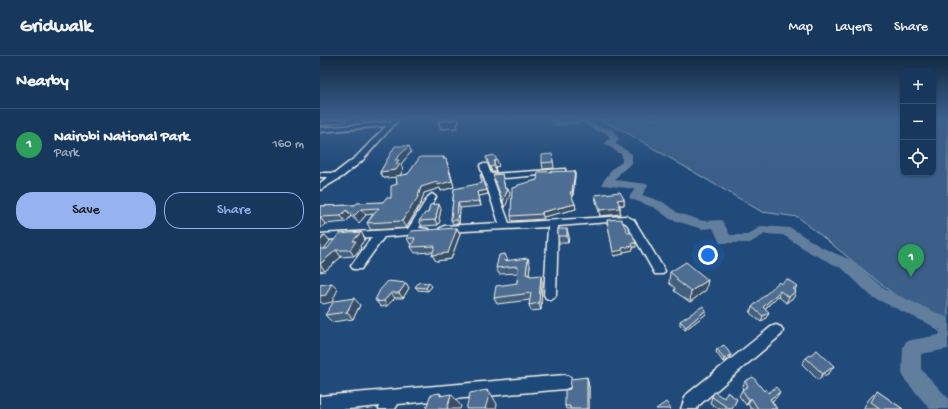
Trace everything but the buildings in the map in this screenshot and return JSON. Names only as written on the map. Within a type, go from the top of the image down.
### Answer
[{"type":"street","points":[[320,187],[339,175],[359,159],[381,135]]},
{"type":"street","points":[[484,166],[505,225]]},
{"type":"street","points":[[488,177],[562,171]]},
{"type":"street","points":[[320,175],[339,175]]},
{"type":"street","points":[[412,231],[432,197]]},
{"type":"street","points":[[320,237],[505,225],[553,224],[623,218],[629,219],[659,271]]},
{"type":"street","points":[[550,295],[553,224]]},
{"type":"street","points":[[357,266],[381,233]]},
{"type":"street","points":[[689,409],[692,400],[776,331]]},
{"type":"street","points":[[320,404],[390,403],[565,382]]},
{"type":"shaded area","points":[[631,135],[900,135],[900,176],[936,176],[936,135],[948,135],[948,338],[798,217],[762,212]]},
{"type":"waterway","points":[[612,135],[615,139],[609,143],[627,154],[627,163],[617,170],[607,183],[643,186],[635,197],[659,205],[674,216],[702,225],[718,223],[725,240],[750,239],[762,230],[786,231],[816,250],[848,265],[878,293],[948,326]]},
{"type":"waterway","points":[[944,409],[912,373],[912,347],[946,342],[948,333]]},
{"type":"place","name":"Nairobi National Park","points":[[911,277]]}]
